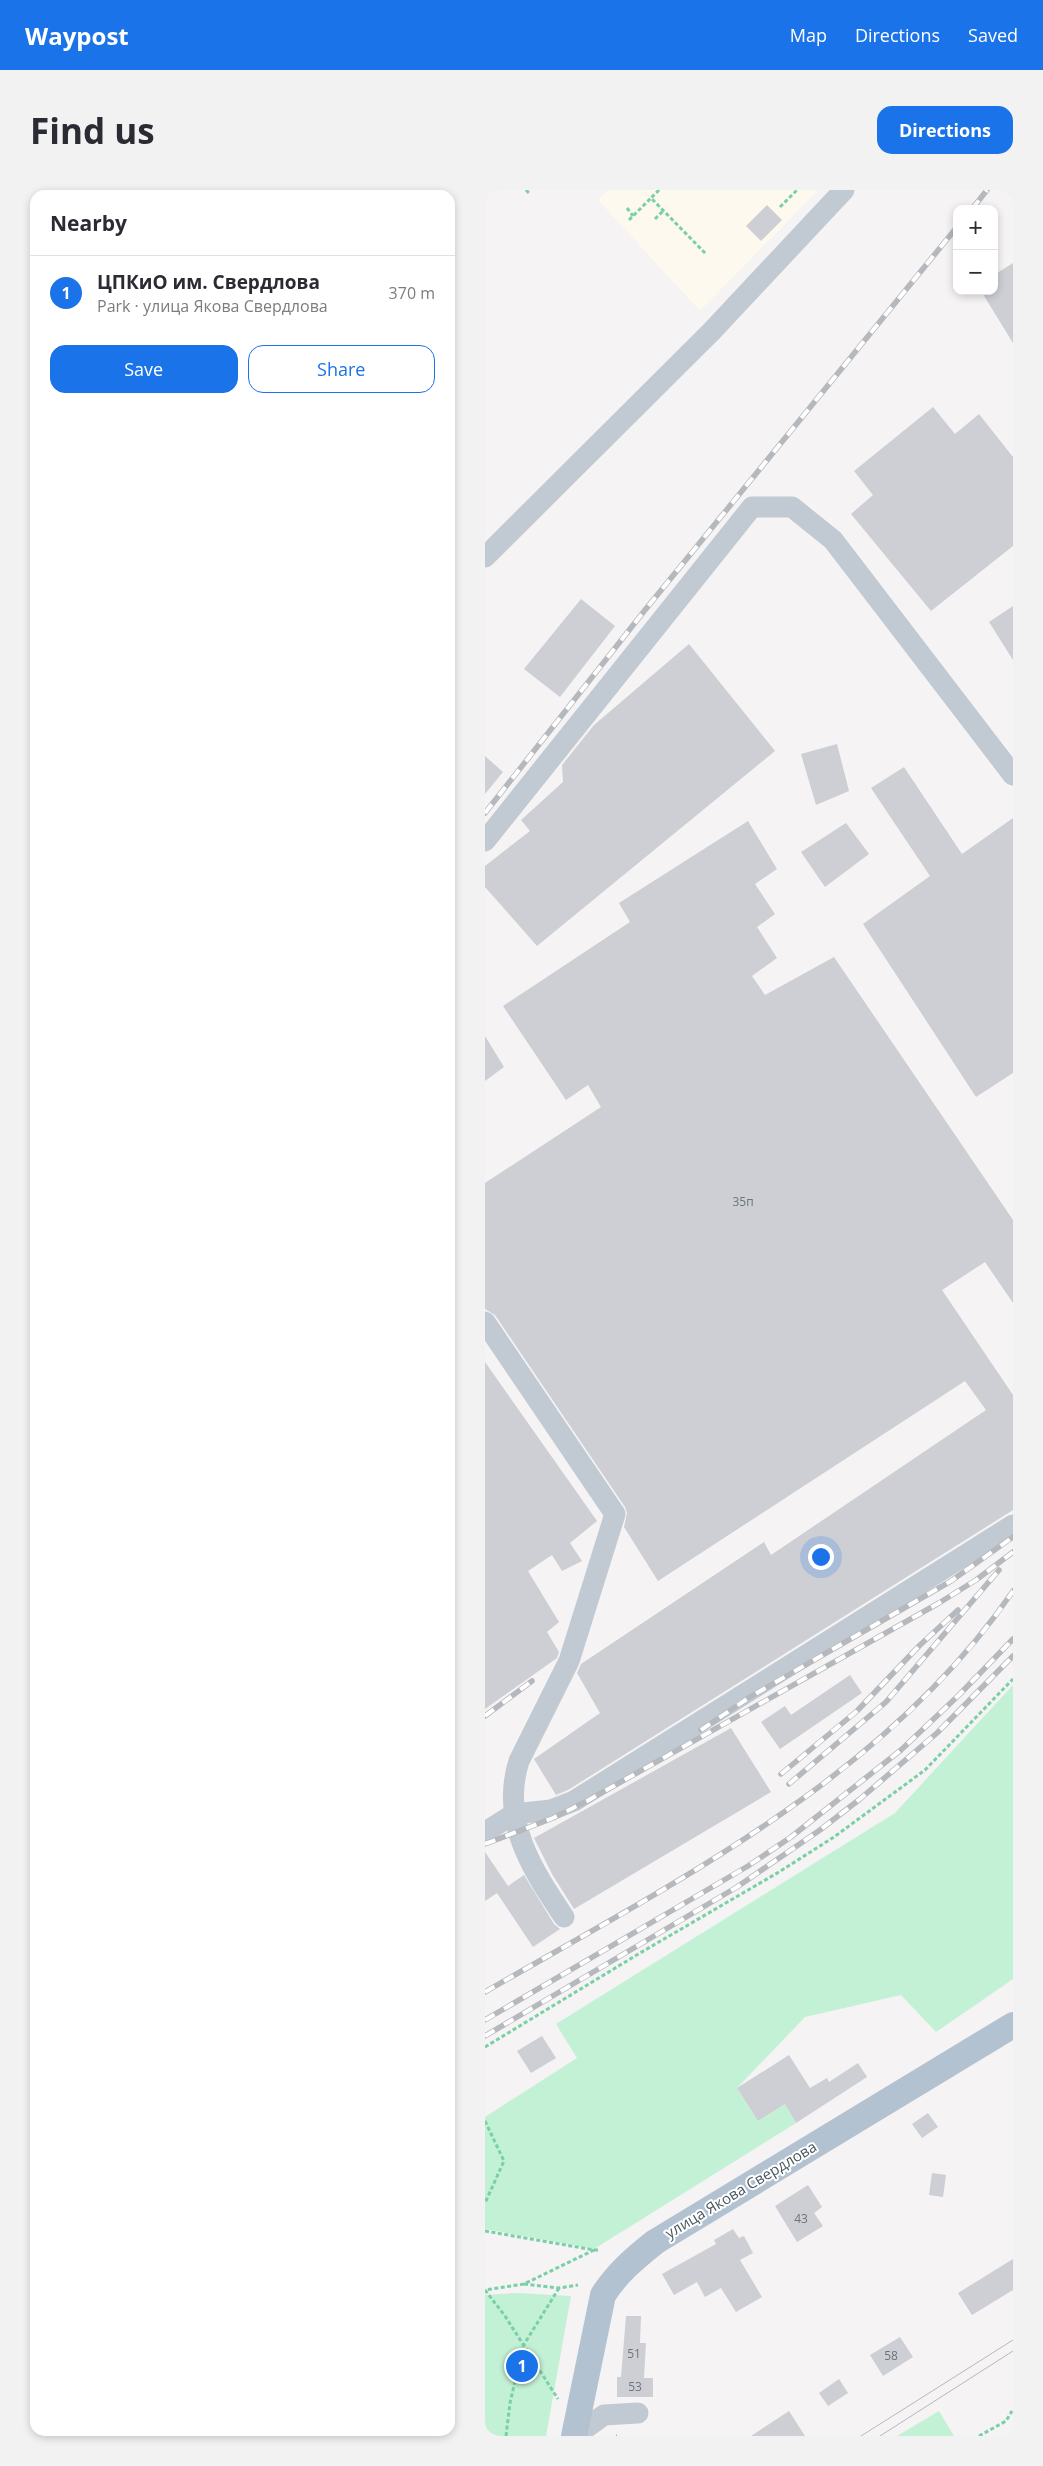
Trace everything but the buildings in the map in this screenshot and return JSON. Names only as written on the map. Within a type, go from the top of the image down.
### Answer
[{"type":"main road","name":"улица Якова Свердлова","points":[[578,2424],[603,2295],[613,2280],[632,2260],[655,2242],[1013,2025]]},
{"type":"street","points":[[485,557],[546,494],[712,331],[844,190]]},
{"type":"street","points":[[485,841],[752,507],[792,507],[833,540],[1013,775]]},
{"type":"street","points":[[485,1322],[615,1514],[569,1661],[519,1761],[514,1778],[514,1814],[517,1832],[526,1857],[563,1917]]},
{"type":"street","points":[[485,1832],[514,1814],[551,1810],[574,1801],[1013,1525]]},
{"type":"street","points":[[578,2424],[605,2415],[638,2413]]},
{"type":"path","points":[[526,190],[530,194]]},
{"type":"path","points":[[629,220],[659,190]]},
{"type":"path","points":[[780,207],[797,190]]},
{"type":"path","points":[[651,198],[706,254]]},
{"type":"path","points":[[627,208],[633,216]]},
{"type":"path","points":[[655,219],[664,210]]},
{"type":"path","points":[[485,2047],[779,1872],[834,1837],[925,1770],[1013,1679]]},
{"type":"path","points":[[485,2121],[504,2161],[485,2203]]},
{"type":"path","points":[[485,2231],[600,2250]]},
{"type":"path","points":[[523,2284],[594,2250]]},
{"type":"path","points":[[578,2285],[559,2288],[523,2284],[485,2290],[505,2316],[523,2346],[578,2424]]},
{"type":"path","points":[[507,2436],[510,2403],[523,2346],[559,2288]]},
{"type":"path","points":[[979,2436],[1006,2421],[1012,2411]]},
{"type":"path","points":[[987,2436],[988,2431]]},
{"type":"shaded area","points":[[608,190],[818,190],[700,311],[598,200]]},
{"type":"green space","points":[[1013,1685],[1013,1979],[936,2032],[901,1995],[805,2017],[737,2088],[758,2121],[785,2104],[796,2123],[594,2249],[485,2229],[485,2117],[577,2058],[556,2024],[895,1813]]},
{"type":"green space","points":[[518,2293],[571,2296],[546,2436],[485,2436],[485,2295]]},
{"type":"green space","points":[[939,2411],[954,2436],[897,2436]]},
{"type":"tram line","points":[[861,2436],[1013,2340]]},
{"type":"tram line","points":[[880,2436],[1013,2351]]},
{"type":"railway","points":[[975,205],[987,190]]},
{"type":"railway","points":[[485,813],[645,610],[953,232]]},
{"type":"railway","points":[[701,1730],[750,1697],[951,1581],[1013,1537]]},
{"type":"railway","points":[[485,1844],[553,1818],[587,1801],[939,1603],[976,1580],[1013,1552]]},
{"type":"railway","points":[[789,1784],[886,1702],[999,1570]]},
{"type":"railway","points":[[485,1992],[702,1866],[773,1820],[840,1770],[904,1716],[962,1657],[1013,1591]]},
{"type":"railway","points":[[781,1774],[857,1711],[919,1646],[958,1610]]},
{"type":"railway","points":[[485,2020],[748,1866],[791,1837],[901,1750],[959,1695],[1013,1639]]},
{"type":"railway","points":[[485,2036],[737,1887],[820,1830],[860,1799],[937,1733],[1013,1656]]},
{"type":"railway","points":[[485,1716],[532,1681]]},
{"type":"place","name":"ЦПКиО им. Свердлова","points":[[522,2366]]}]
